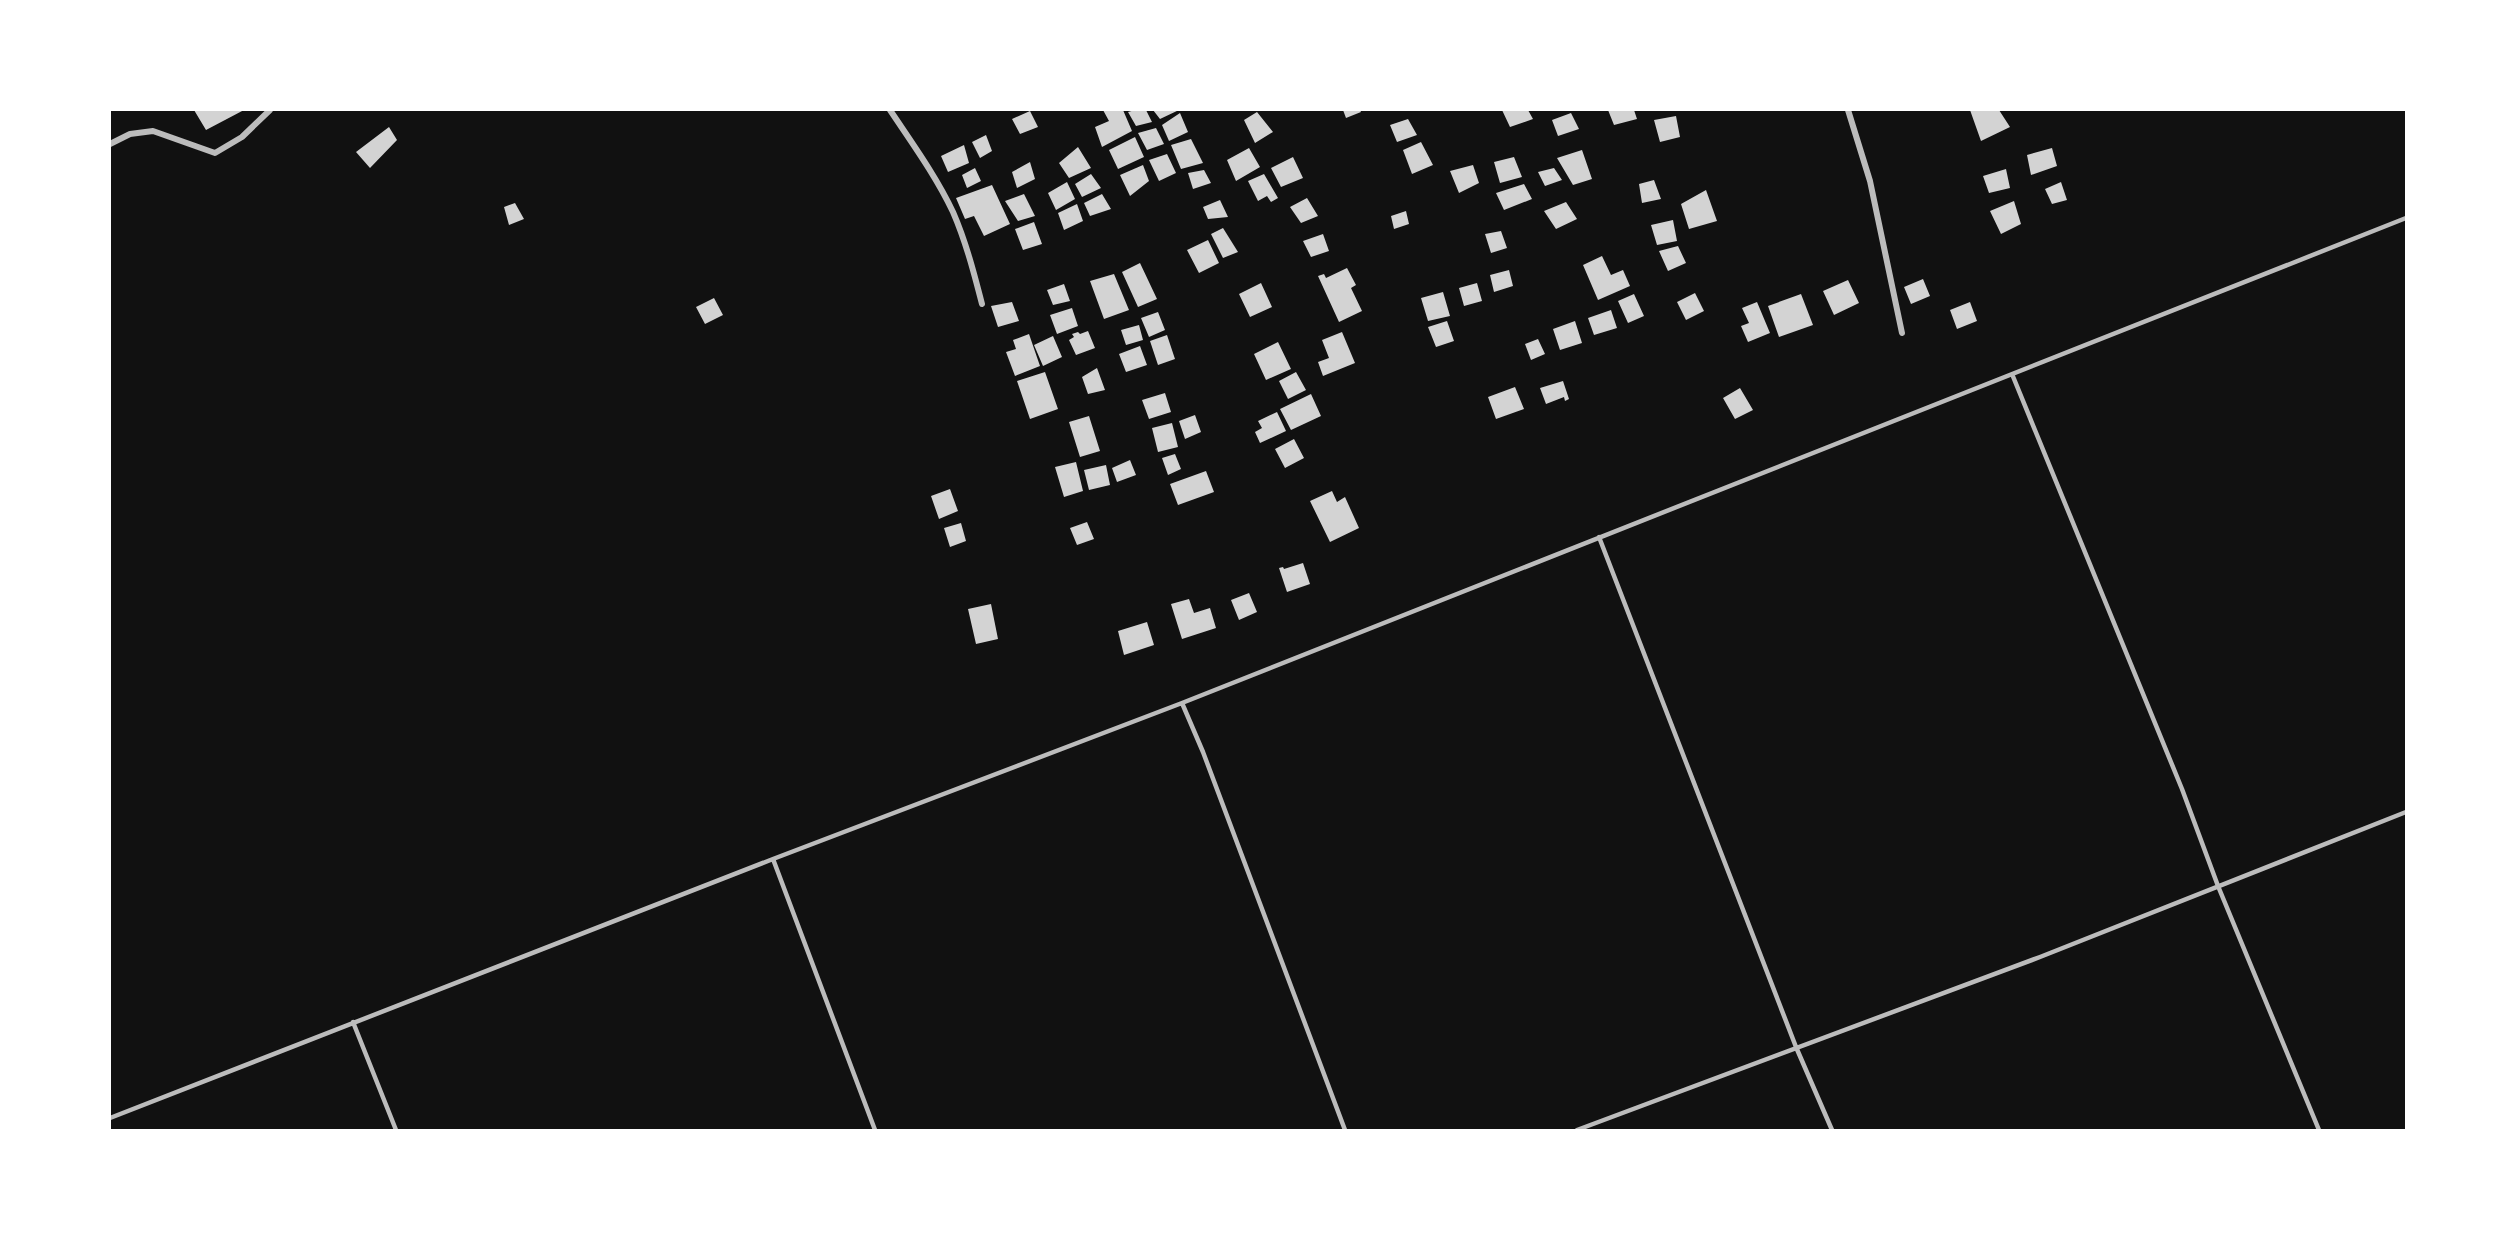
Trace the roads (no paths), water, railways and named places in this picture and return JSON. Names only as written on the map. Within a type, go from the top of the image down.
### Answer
[{"type":"street","points":[[110,144],[130,134],[153,130],[215,153],[242,137],[270,110]]},
{"type":"street","points":[[890,110],[922,157],[953,212],[968,251],[982,304]]},
{"type":"street","points":[[1848,110],[1870,182],[1902,333]]},
{"type":"lane","points":[[110,1118],[773,859],[1182,703],[2406,218]]},
{"type":"lane","points":[[2012,375],[2178,778],[2218,886],[2319,1131]]},
{"type":"lane","points":[[1599,537],[1796,1047],[1832,1131]]},
{"type":"lane","points":[[1182,703],[1203,752],[1346,1131]]},
{"type":"lane","points":[[1578,1131],[2040,957],[2406,812]]},
{"type":"lane","points":[[773,859],[876,1131]]},
{"type":"lane","points":[[353,1022],[396,1131]]}]
